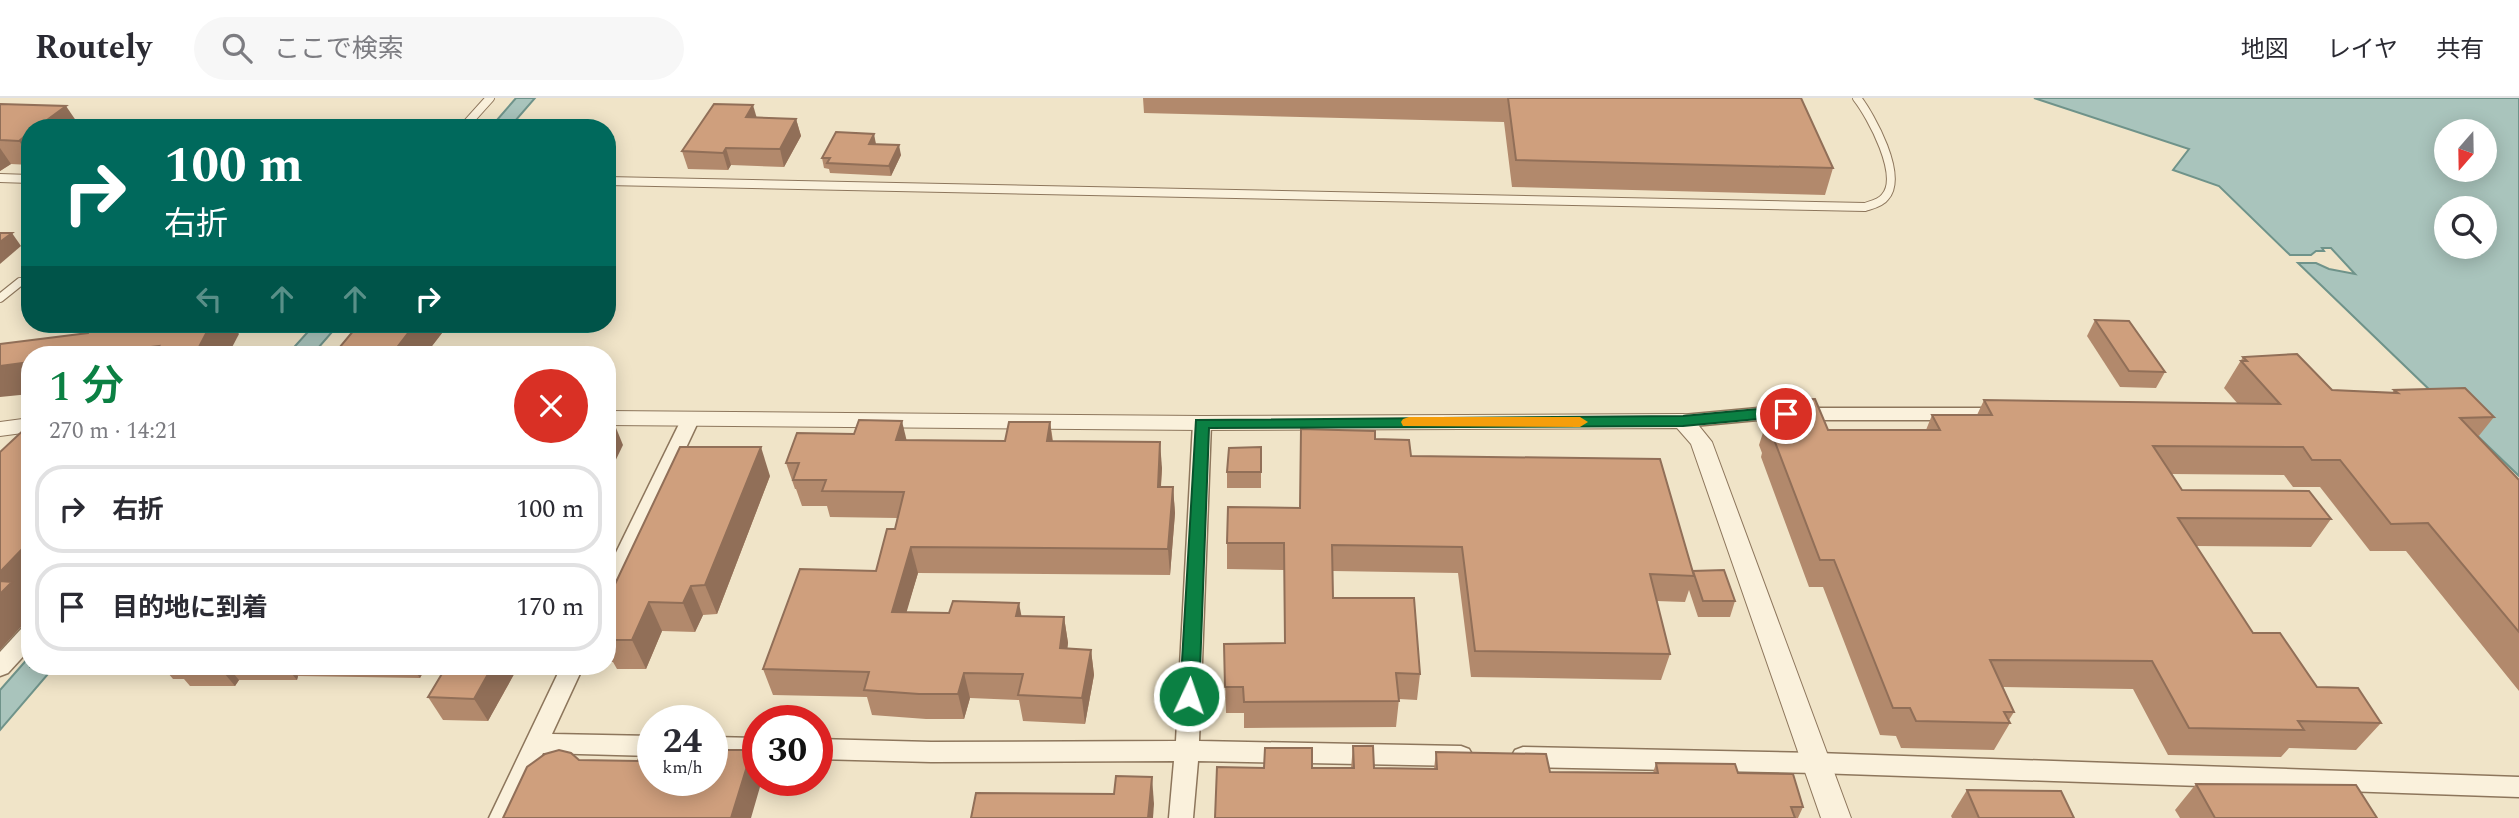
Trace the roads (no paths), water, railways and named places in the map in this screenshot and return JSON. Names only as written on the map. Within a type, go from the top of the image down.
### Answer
[{"type":"street","points":[[616,418],[1202,423],[1683,421],[1758,414],[2020,414]]},
{"type":"street","points":[[616,574],[690,420]]},
{"type":"street","points":[[1683,421],[1702,442],[1836,818]]},
{"type":"street","points":[[1181,818],[1187,751],[1202,423]]},
{"type":"street","points":[[0,429],[21,426]]},
{"type":"street","points":[[0,667],[21,644]]},
{"type":"street","points":[[501,818],[568,675]]},
{"type":"street","points":[[536,743],[637,746]]},
{"type":"street","points":[[833,749],[931,752],[1187,751],[1817,763],[2519,787]]},
{"type":"lane","points":[[471,119],[490,98]]},
{"type":"lane","points":[[616,181],[1865,208],[1885,198],[1891,186],[1881,140],[1868,109],[1857,98]]},
{"type":"lane","points":[[0,178],[21,179]]},
{"type":"lane","points":[[0,298],[20,282]]},
{"type":"water","points":[[516,98],[535,98],[517,119],[498,119]]},
{"type":"water","points":[[2034,98],[2519,98],[2519,476],[2298,263],[2316,263],[2329,269],[2355,274],[2331,248],[2322,248],[2324,251],[2316,251],[2311,255],[2290,255],[2219,186],[2173,170],[2189,149]]},
{"type":"water","points":[[307,333],[331,333],[320,346],[295,346]]},
{"type":"water","points":[[21,666],[21,675],[47,675],[0,730],[0,690]]}]
